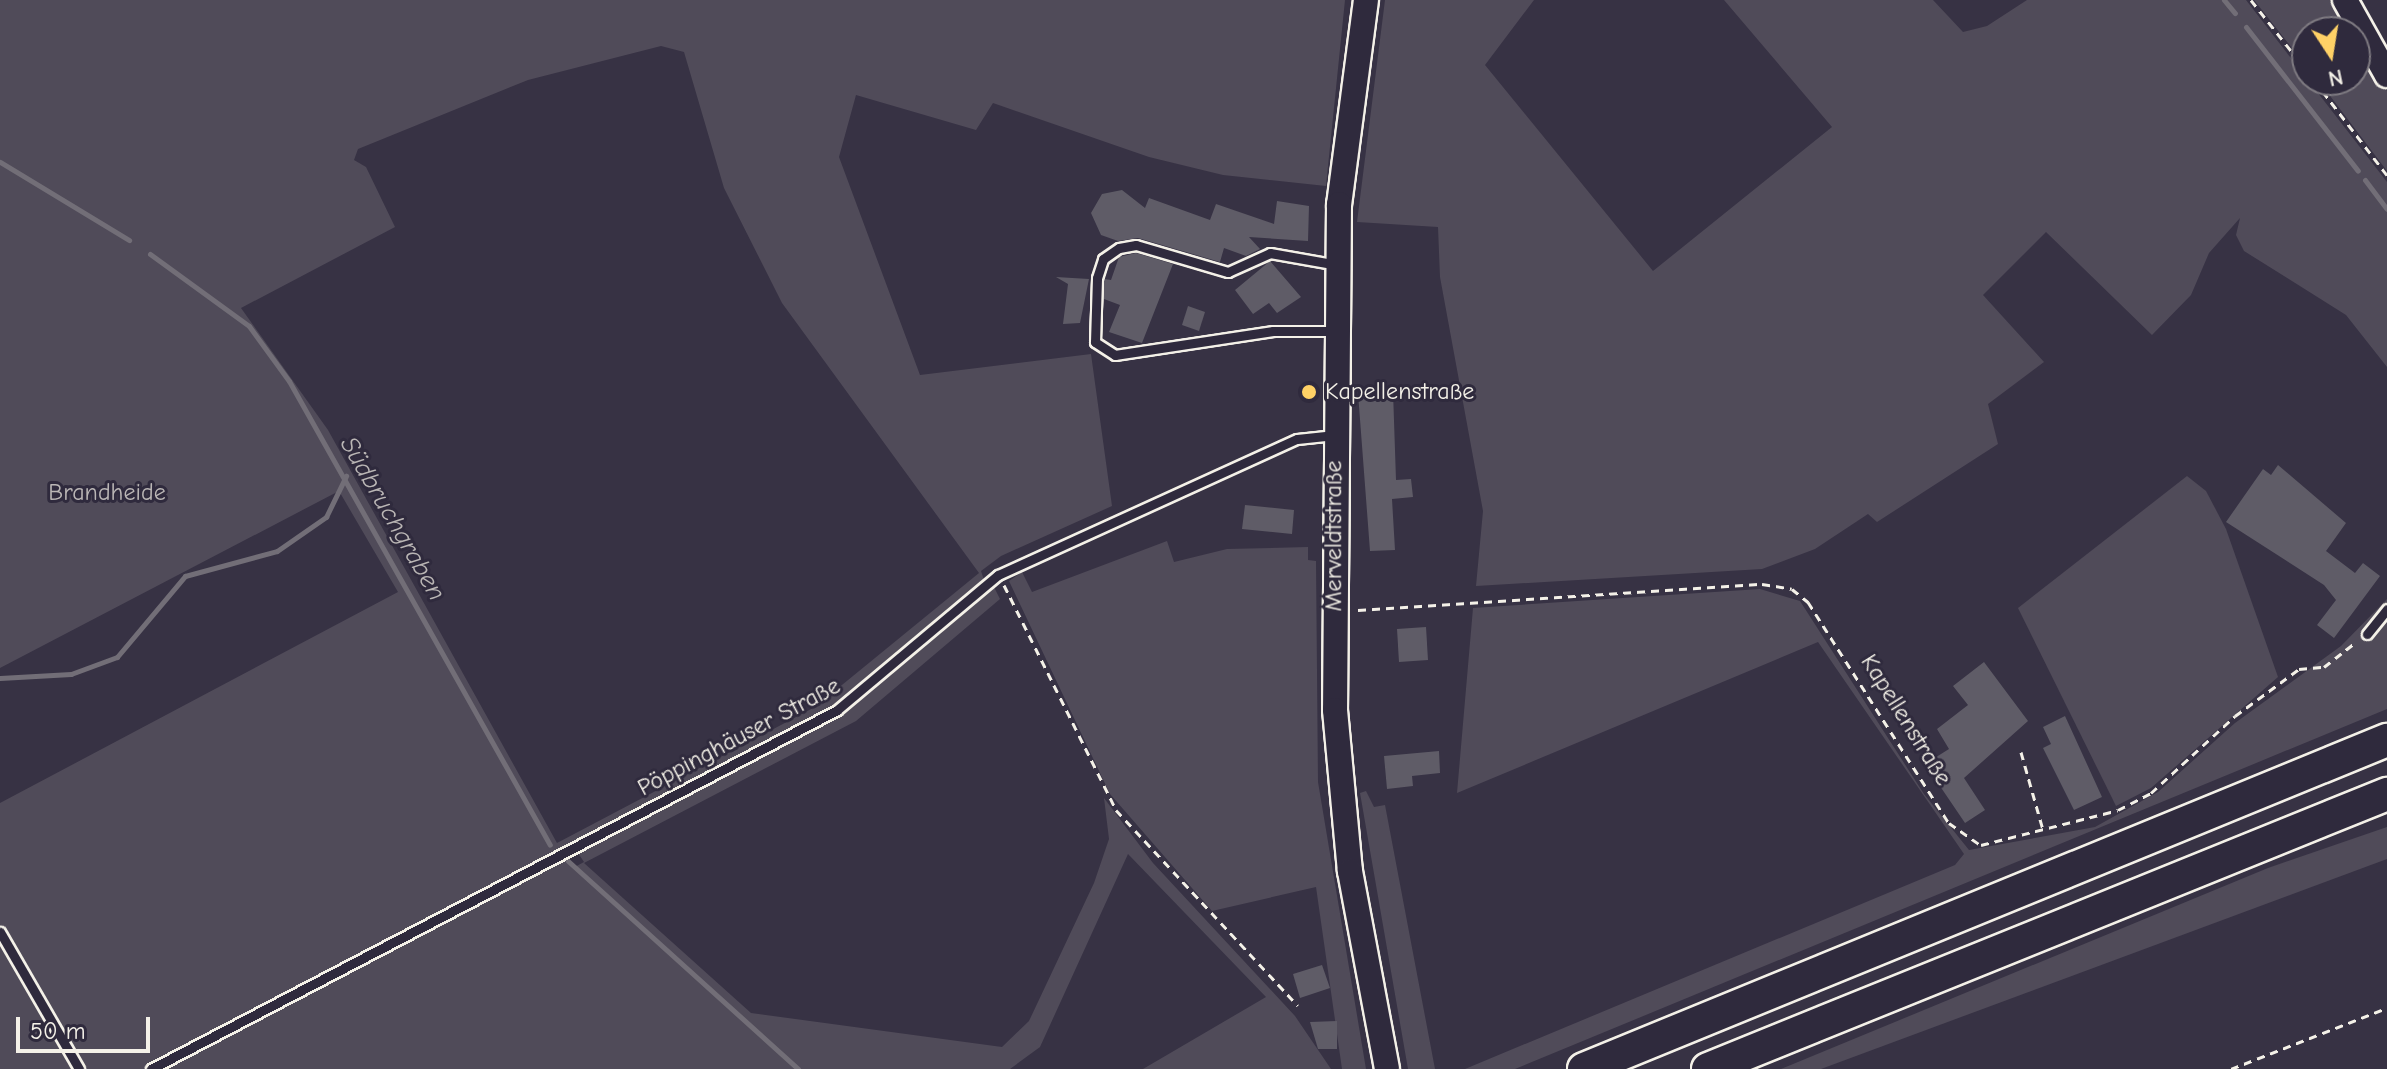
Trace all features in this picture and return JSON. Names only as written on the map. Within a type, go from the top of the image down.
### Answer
[{"type":"highway","points":[[1584,1069],[2387,740]]},
{"type":"highway","points":[[1708,1069],[2387,794]]},
{"type":"highway","points":[[2280,838],[2387,818]]},
{"type":"street","name":"Merveldtstraße","points":[[1366,0],[1338,265],[1334,611],[1339,782],[1387,1069]]},
{"type":"street","points":[[2345,0],[2387,75]]},
{"type":"lane","points":[[1336,331],[1273,331],[1115,355],[1095,342],[1097,278],[1103,259],[1119,248],[1136,245],[1228,272],[1270,253],[1338,265]]},
{"type":"lane","name":"Pöppinghäuser Straße","points":[[151,1069],[846,704],[998,575],[1297,439],[1335,435]]},
{"type":"lane","points":[[2367,634],[2387,609]]},
{"type":"lane","points":[[0,932],[79,1069]]},
{"type":"path","points":[[2251,0],[2291,51]]},
{"type":"path","points":[[2326,96],[2387,175]]},
{"type":"path","points":[[998,575],[1116,810],[1298,1006]]},
{"type":"path","name":"Kapellenstraße","points":[[1334,611],[1782,585],[1808,602],[1960,836],[1988,845],[2118,810],[2151,793],[2235,716],[2299,669],[2324,667],[2367,634]]},
{"type":"path","points":[[2021,752],[2043,830]]},
{"type":"path","points":[[2231,1069],[2387,1008]]},
{"type":"green space","name":"Brandheide","points":[[0,0],[1345,0],[1326,186],[1223,175],[1149,157],[993,103],[976,130],[856,95],[839,157],[920,375],[1091,354],[1112,506],[1001,556],[981,571],[984,580],[847,698],[560,849],[573,868],[584,862],[576,850],[836,716],[994,587],[1000,599],[856,721],[584,863],[751,1013],[1002,1047],[1029,1021],[1094,883],[1109,839],[1104,798],[1153,863],[1295,1016],[1331,1069],[1143,1069],[1266,997],[1128,854],[1040,1047],[1010,1069],[0,1069],[0,803],[398,592],[339,491],[0,668]],"holes":[[[661,46],[684,52],[724,188],[782,303],[979,573],[815,707],[557,843],[328,430],[241,308],[395,227],[366,167],[354,160],[358,149],[528,80]]]},
{"type":"green space","points":[[1385,0],[1534,0],[1485,65],[1653,271],[1832,127],[1724,0],[1933,0],[1963,32],[1987,26],[2027,0],[2246,0],[2291,58],[2291,96],[2320,96],[2387,182],[2387,367],[2346,315],[2244,251],[2236,235],[2240,218],[2209,253],[2191,295],[2152,335],[2046,232],[1983,295],[2044,362],[1988,404],[1998,444],[1877,522],[1868,514],[1815,549],[1762,569],[1476,586],[1483,511],[1440,277],[1438,227],[1357,222]]},
{"type":"green space","points":[[2254,0],[2333,0],[2342,16],[2291,16],[2291,47]]},
{"type":"green space","points":[[2371,64],[2387,91],[2387,171],[2330,96],[2371,96]]},
{"type":"green space","points":[[2187,476],[2206,491],[2226,529],[2278,677],[2151,788],[2116,806],[2018,608]]},
{"type":"green space","points":[[1167,541],[1174,562],[1227,549],[1308,547],[1308,560],[1316,561],[1318,782],[1366,1069],[1342,1069],[1316,887],[1212,911],[1110,794],[1009,581],[1022,572],[1032,592]]},
{"type":"green space","points":[[1760,589],[1800,601],[1924,794],[1969,850],[2095,827],[2158,792],[2235,723],[2341,646],[2387,599],[2387,709],[1515,1069],[1465,1069],[1955,865],[1964,854],[1818,642],[1457,793],[1473,608]]},
{"type":"green space","points":[[1366,791],[1374,807],[1385,805],[1435,1069],[1408,1069],[1360,793]]},
{"type":"green space","points":[[2387,827],[2387,859],[1821,1069],[1781,1069],[2268,868]]},
{"type":"building","points":[[1122,190],[1145,208],[1149,198],[1210,220],[1216,204],[1274,224],[1277,201],[1309,206],[1308,241],[1249,237],[1260,249],[1246,256],[1224,248],[1220,262],[1138,238],[1118,241],[1101,235],[1091,213],[1102,194]]},
{"type":"building","points":[[1136,253],[1173,264],[1142,343],[1109,332],[1120,305],[1104,299],[1104,279],[1111,280],[1119,257]]},
{"type":"building","points":[[1270,261],[1301,297],[1277,313],[1269,303],[1253,314],[1235,290]]},
{"type":"building","points":[[1056,277],[1089,279],[1080,323],[1063,324],[1068,284]]},
{"type":"building","points":[[1188,306],[1205,312],[1199,331],[1182,325]]},
{"type":"building","points":[[1393,391],[1396,480],[1411,479],[1413,497],[1392,499],[1395,550],[1370,551],[1358,393]]},
{"type":"building","points":[[2278,465],[2346,523],[2326,551],[2355,573],[2363,563],[2380,576],[2334,638],[2317,625],[2336,600],[2324,585],[2226,522],[2263,469],[2271,475]]},
{"type":"building","points":[[1245,505],[1294,510],[1292,534],[1242,529]]},
{"type":"building","points":[[1426,627],[1428,660],[1399,662],[1397,629]]},
{"type":"building","points":[[1984,662],[2028,721],[1964,778],[1985,810],[1965,823],[1925,764],[1949,749],[1937,729],[1968,705],[1953,686]]},
{"type":"building","points":[[2065,716],[2102,797],[2074,810],[2043,748],[2051,744],[2043,727]]},
{"type":"building","points":[[1439,751],[1440,773],[1412,776],[1413,786],[1387,789],[1384,756]]},
{"type":"building","points":[[1322,965],[1330,988],[1300,998],[1293,974]]},
{"type":"building","points":[[1337,1021],[1337,1049],[1318,1049],[1310,1022]]},
{"type":"waterway","points":[[2224,0],[2235,13]]},
{"type":"waterway","points":[[2246,27],[2358,171]]},
{"type":"waterway","name":"Südbruchgraben","points":[[0,162],[129,240]]},
{"type":"waterway","points":[[2365,180],[2387,209]]},
{"type":"waterway","name":"Südbruchgraben","points":[[150,254],[249,326],[289,381],[550,845]]},
{"type":"waterway","points":[[0,678],[71,674],[117,657],[185,576],[277,551],[326,517],[346,476]]},
{"type":"waterway","name":"Südbruchgraben","points":[[568,861],[798,1069]]},
{"type":"place","name":"Kapellenstraße","points":[[1309,392]]}]
